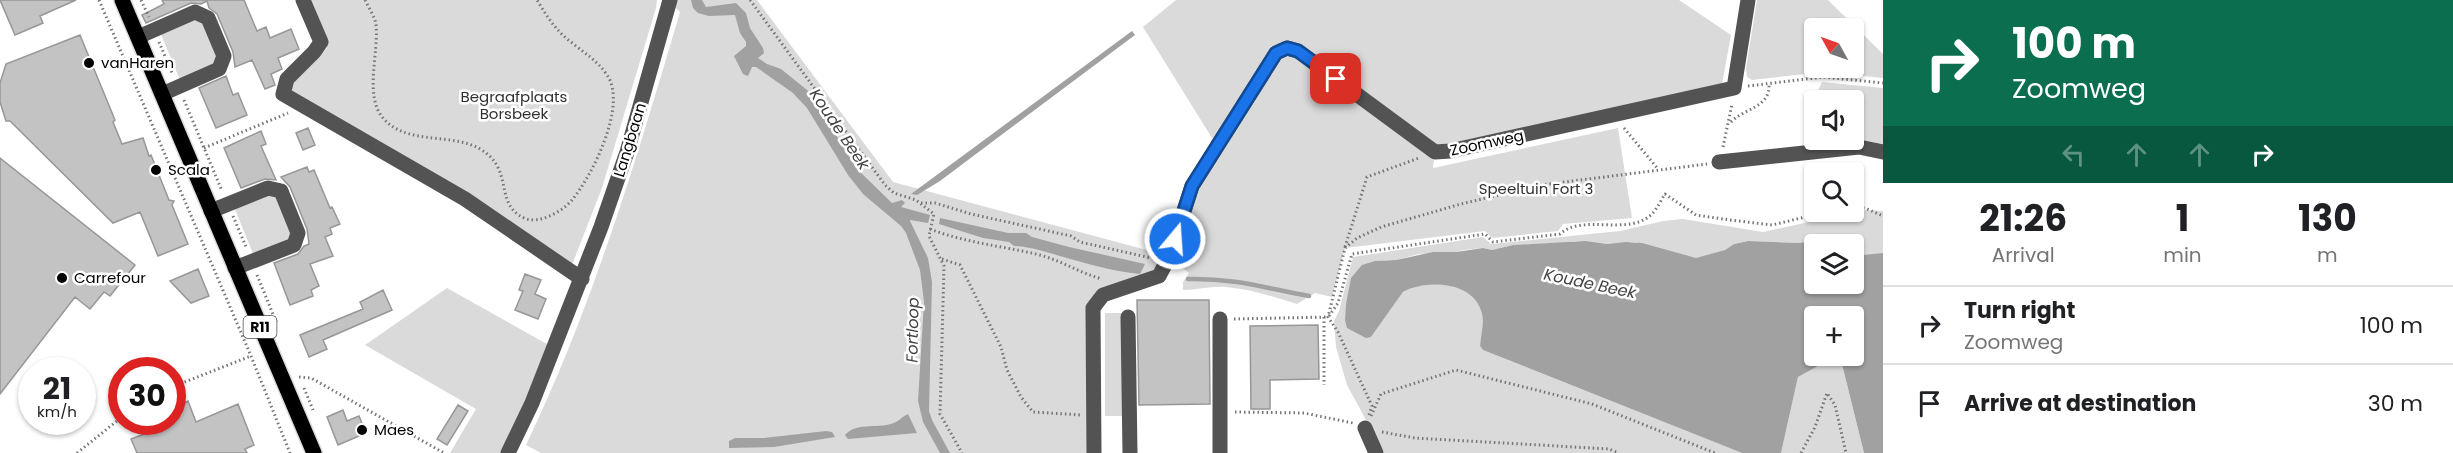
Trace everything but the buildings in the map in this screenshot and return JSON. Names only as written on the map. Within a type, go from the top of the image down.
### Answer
[{"type":"main road","name":"R11","points":[[122,0],[314,453]]},
{"type":"street","points":[[303,0],[321,42],[287,79],[283,94],[465,199],[582,279]]},
{"type":"street","name":"Langbaan","points":[[512,446],[532,403],[582,279],[627,152],[670,0]]},
{"type":"street","points":[[1734,88],[1748,0]]},
{"type":"street","points":[[138,37],[195,12],[208,18],[224,56],[219,69],[162,94]]},
{"type":"street","name":"Zoomweg","points":[[1094,453],[1093,308],[1103,295],[1159,276],[1192,186],[1276,53],[1287,48],[1298,51],[1435,152],[1450,151],[1734,88]]},
{"type":"street","points":[[1719,162],[1859,147],[1883,152]]},
{"type":"street","points":[[211,211],[268,188],[281,191],[298,233],[294,245],[235,268]]},
{"type":"street","points":[[1128,317],[1130,453]]},
{"type":"street","points":[[1220,319],[1220,453]]},
{"type":"street","points":[[1365,428],[1376,453]]},
{"type":"path","points":[[99,0],[290,453]]},
{"type":"path","points":[[141,0],[277,324]]},
{"type":"path","points":[[365,0],[376,22],[374,101],[382,117],[394,127],[411,134],[462,142],[479,148],[493,158],[502,172],[505,195],[512,210],[526,219],[545,218],[566,207],[585,184],[599,156],[610,124],[613,95],[609,78],[595,59],[569,41],[551,23],[537,0]]},
{"type":"path","points":[[750,0],[885,185],[894,193],[912,197],[934,214],[929,236],[944,266],[940,414],[962,453]]},
{"type":"path","points":[[1345,248],[1357,238],[1381,227],[1541,185],[1719,162],[1730,123],[1734,88],[1823,77],[1883,83]]},
{"type":"path","points":[[1730,123],[1737,116],[1763,102],[1770,91],[1769,83]]},
{"type":"path","points":[[204,148],[305,106]]},
{"type":"path","points":[[1324,385],[1326,317],[1367,177],[1435,152]]},
{"type":"path","points":[[1220,319],[1326,317],[1338,303],[1352,254],[1485,234],[1493,242],[1560,234],[1568,227],[1633,223],[1651,215],[1665,194],[1696,214],[1730,220],[1772,225],[1804,217]]},
{"type":"path","points":[[921,203],[935,203],[971,214],[1071,236],[1080,242],[1166,262]]},
{"type":"path","points":[[1864,208],[1883,216]]},
{"type":"path","points":[[931,227],[977,244],[1040,255],[1064,263],[1081,274],[1129,286]]},
{"type":"path","points":[[942,259],[960,265],[1001,347],[1007,370],[1016,388],[1033,412],[1094,416]]},
{"type":"path","points":[[1326,317],[1338,332],[1372,406],[1365,428]]},
{"type":"path","points":[[186,382],[251,356]]},
{"type":"path","points":[[295,367],[299,377],[311,378],[444,453]]},
{"type":"path","points":[[1365,428],[1381,394],[1456,370],[1592,404],[1715,453]]},
{"type":"path","points":[[1801,453],[1815,427],[1827,393],[1835,405],[1846,453]]},
{"type":"path","points":[[1220,412],[1304,413],[1415,438],[1609,449],[1619,453]]},
{"type":"path","points":[[77,453],[108,428]]},
{"type":"green space","name":"Begraafplaats Borsbeek","points":[[310,0],[657,0],[602,188],[570,270],[283,94],[327,48],[325,36]]},
{"type":"green space","name":"Speeltuin Fort 3","points":[[667,0],[757,0],[893,182],[1169,256],[1217,146],[1143,27],[1176,0],[1679,0],[1731,35],[1721,90],[1435,152],[1433,168],[1618,128],[1632,218],[1563,224],[1558,231],[1492,238],[1485,231],[1345,248],[1332,297],[1315,293],[1297,304],[1235,288],[1183,290],[1183,282],[1189,273],[1169,257],[1159,276],[1093,308],[1094,453],[541,453],[526,445],[572,340],[630,177],[680,12]]},
{"type":"green space","points":[[1757,0],[1828,0],[1846,18],[1804,18],[1804,74],[1752,80],[1747,77],[1746,68]]},
{"type":"green space","points":[[197,17],[205,25],[212,38],[217,64],[180,80],[160,32]]},
{"type":"green space","points":[[1864,35],[1883,54],[1883,78],[1864,76]]},
{"type":"green space","points":[[1822,82],[1883,88],[1883,144],[1864,141],[1864,90],[1818,90]]},
{"type":"green space","points":[[269,192],[275,194],[293,234],[291,241],[254,256],[234,207]]},
{"type":"green space","points":[[1864,210],[1883,211],[1883,253],[1864,255],[1864,234],[1804,234],[1804,243],[1799,243],[1747,241],[1696,259],[1635,242],[1607,244],[1574,241],[1513,245],[1492,250],[1482,248],[1375,261],[1366,265],[1349,292],[1345,320],[1371,337],[1403,292],[1422,285],[1433,284],[1455,286],[1465,290],[1473,296],[1481,310],[1480,346],[1483,350],[1742,453],[1384,453],[1347,385],[1336,347],[1334,321],[1339,311],[1353,257],[1483,237],[1491,244],[1620,231],[1683,219],[1763,232],[1809,222],[1864,222]]},
{"type":"green space","points":[[447,288],[554,348],[508,453],[450,453],[476,409],[365,345]]},
{"type":"green space","points":[[1105,313],[1134,313],[1134,416],[1105,416]]},
{"type":"green space","points":[[1818,366],[1842,366],[1864,453],[1781,453],[1798,377]]},
{"type":"water","points":[[691,0],[702,0],[706,7],[736,3],[746,13],[750,28],[763,48],[764,53],[758,58],[781,69],[817,98],[823,114],[857,169],[892,203],[902,200],[905,203],[901,207],[930,215],[928,223],[910,221],[928,258],[932,282],[929,411],[950,453],[940,453],[923,422],[918,401],[924,302],[920,270],[906,233],[901,226],[863,194],[848,175],[807,108],[793,93],[756,67],[752,67],[748,76],[743,74],[734,56],[746,46],[746,42],[740,33],[735,15],[709,16],[698,13],[693,8]]},
{"type":"water","points":[[1132,31],[1135,35],[940,181],[917,195],[911,194]]},
{"type":"water","points":[[940,218],[1008,233],[1026,233],[1032,237],[1069,247],[1145,264],[1140,274],[1123,272],[1014,246],[1009,242],[983,238],[939,224]]},
{"type":"water","points":[[1585,241],[1607,244],[1642,243],[1696,258],[1748,241],[1804,242],[1804,294],[1864,294],[1864,255],[1883,253],[1883,453],[1864,453],[1842,366],[1864,366],[1864,306],[1804,306],[1804,366],[1818,366],[1798,377],[1781,453],[1742,453],[1483,350],[1480,346],[1482,314],[1478,303],[1460,289],[1424,285],[1403,292],[1371,337],[1366,338],[1347,328],[1345,320],[1351,278],[1362,265],[1375,261],[1396,260],[1433,252],[1456,252],[1483,248],[1492,250],[1513,245]]},
{"type":"water","points":[[908,414],[917,433],[848,439],[845,435],[856,428],[896,422]]},
{"type":"water","points":[[832,432],[835,437],[774,447],[729,448],[729,441],[735,438],[764,438]]},
{"type":"waterway","name":"Koude Beek","points":[[1188,279],[1235,282],[1309,296]]},
{"type":"place","name":"vanHaren","points":[[89,63]]},
{"type":"place","name":"Scala","points":[[156,170]]},
{"type":"place","name":"Carrefour","points":[[62,278]]},
{"type":"place","name":"Maes","points":[[362,430]]},
{"type":"route","points":[[1175,239],[1192,186],[1276,53],[1287,48],[1298,51],[1336,79]]},
{"type":"water label","name":"Fortloop","points":[[912,330]]}]
